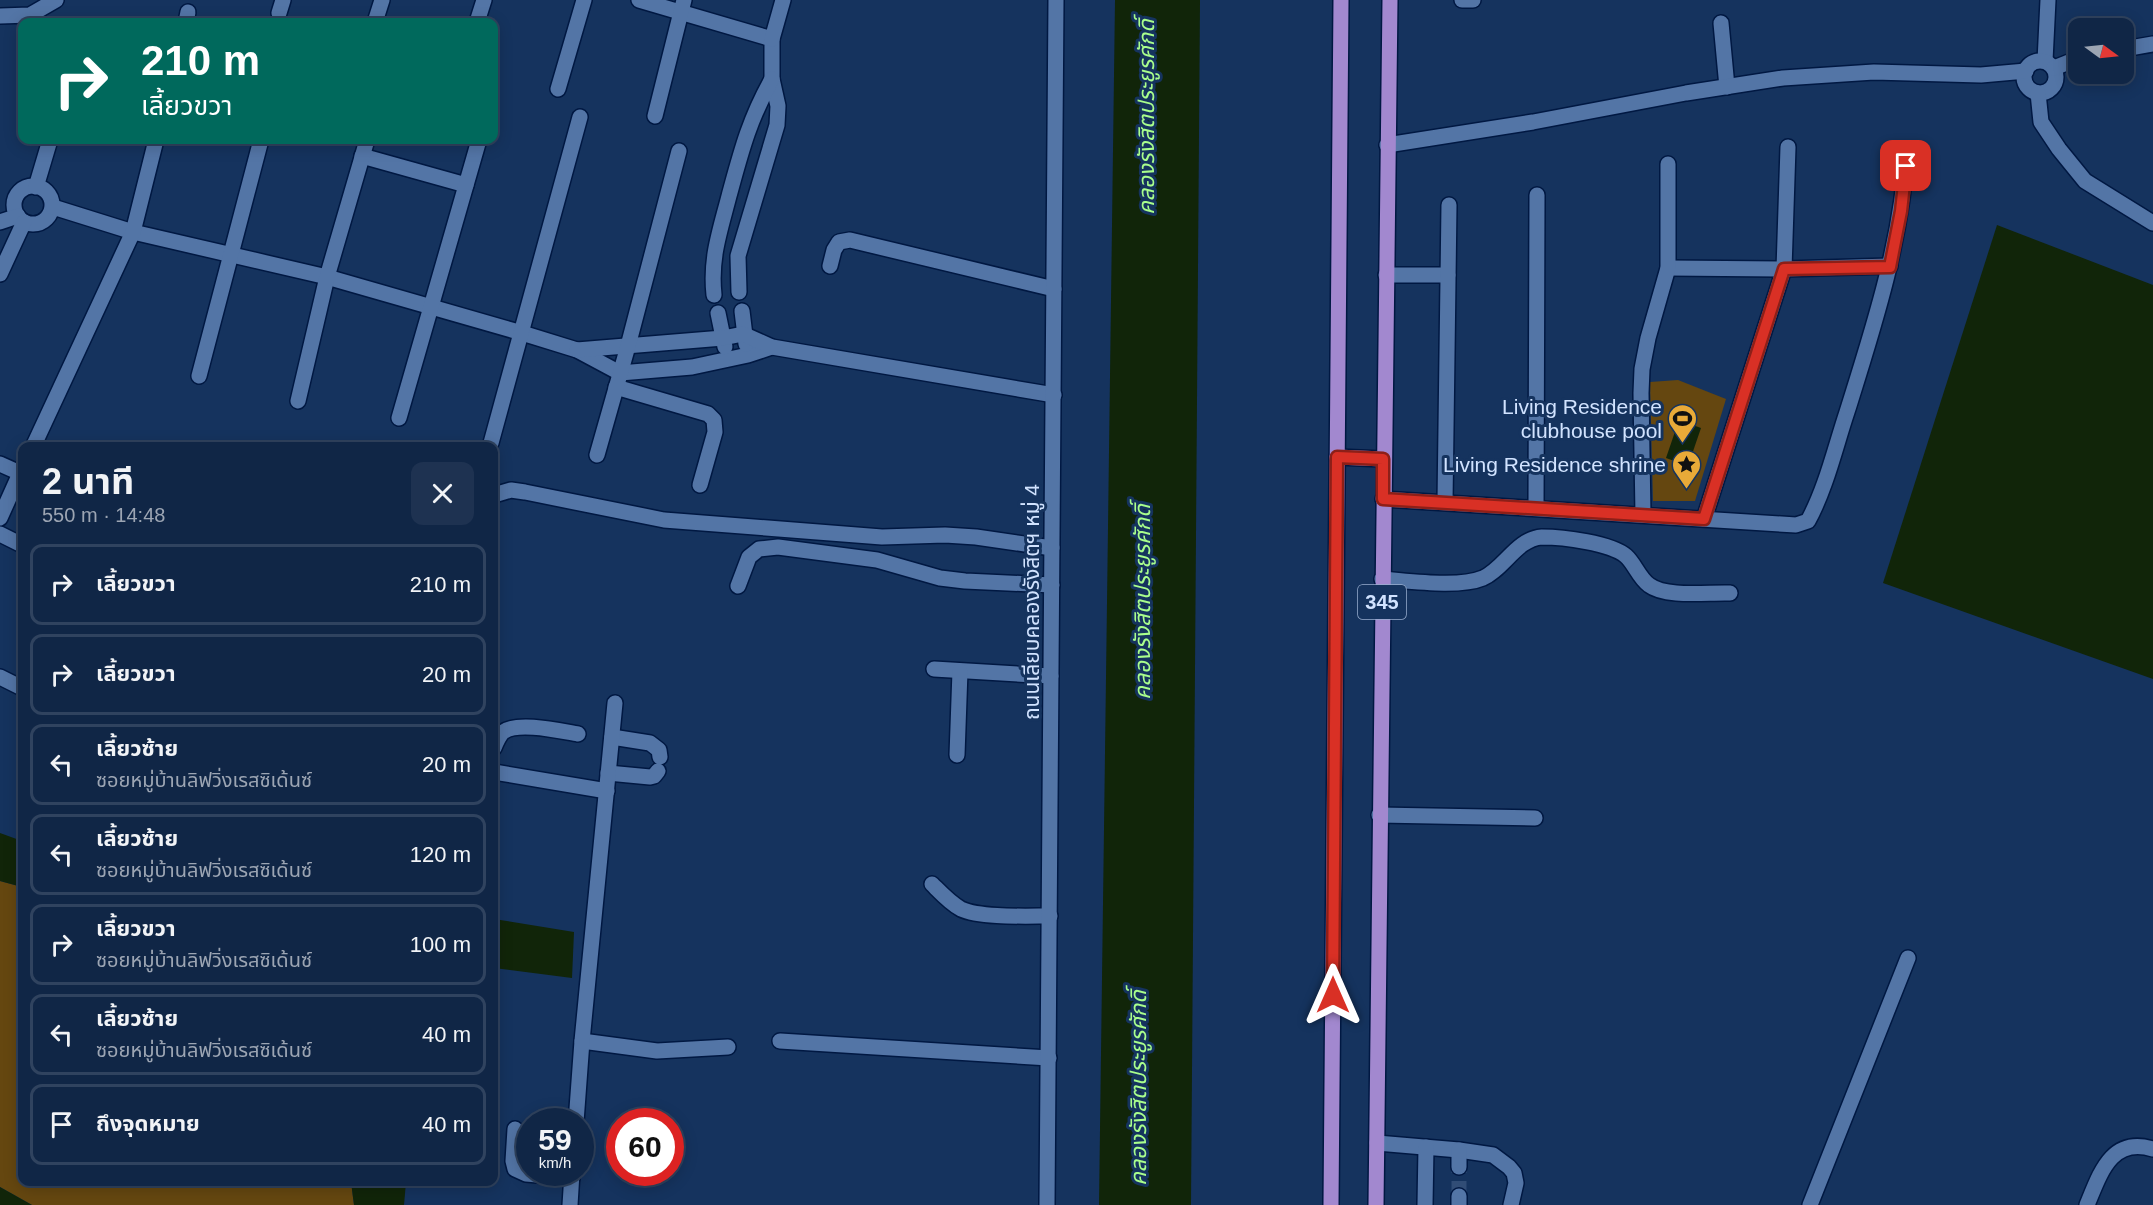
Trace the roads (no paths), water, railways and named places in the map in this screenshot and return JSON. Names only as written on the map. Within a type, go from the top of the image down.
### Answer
[{"type":"main road","name":"345","points":[[1331,1205],[1341,0]]},
{"type":"main road","name":"345","points":[[1376,1205],[1390,0]]},
{"type":"main road","points":[[1337,457],[1383,459]]},
{"type":"street","points":[[7,16],[34,0]]},
{"type":"street","points":[[7,16],[30,15],[56,0]]},
{"type":"street","points":[[376,18],[382,0]]},
{"type":"street","points":[[478,18],[484,0]]},
{"type":"street","points":[[558,89],[584,0]]},
{"type":"street","points":[[639,0],[682,6],[772,39]]},
{"type":"street","points":[[739,292],[738,256],[777,125],[778,106],[772,79],[772,39],[783,0]]},
{"type":"street","name":"ถนนเลียบคลองรังสิตฯ หมู่ 4","points":[[1047,1205],[1056,0]]},
{"type":"street","points":[[1462,0],[1473,0]]},
{"type":"street","points":[[2048,0],[2049,65],[2056,76],[2055,83],[2046,93],[2038,93],[2028,85],[2025,77],[2026,71],[2032,62],[2049,65],[2068,61]]},
{"type":"street","points":[[655,116],[682,6]]},
{"type":"street","points":[[1721,23],[1727,87]]},
{"type":"street","points":[[2134,47],[2153,44]]},
{"type":"street","points":[[1387,145],[1783,78],[1874,72],[1981,75],[2026,71]]},
{"type":"street","points":[[714,295],[712,273],[715,250],[744,140],[756,108],[772,79]]},
{"type":"street","points":[[2038,93],[2041,122],[2085,181],[2153,223]]},
{"type":"street","points":[[491,442],[580,117]]},
{"type":"street","points":[[36,187],[49,144]]},
{"type":"street","points":[[35,442],[134,232],[155,144]]},
{"type":"street","points":[[199,376],[260,144]]},
{"type":"street","points":[[298,401],[327,277],[366,144]]},
{"type":"street","points":[[399,418],[478,144]]},
{"type":"street","points":[[1704,519],[1784,269],[1788,147]]},
{"type":"street","points":[[1383,499],[1796,525],[1808,521],[1816,506],[1843,423],[1890,267],[1901,211],[1907,149]]},
{"type":"street","points":[[597,455],[679,151]]},
{"type":"street","points":[[362,156],[466,185]]},
{"type":"street","points":[[1643,515],[1642,369],[1648,338],[1668,268],[1668,164]]},
{"type":"street","points":[[36,187],[47,193],[52,207],[42,222],[30,224],[21,219],[14,204],[24,189],[36,187]]},
{"type":"street","points":[[1536,508],[1537,195]]},
{"type":"street","points":[[1445,502],[1449,206]]},
{"type":"street","points":[[52,207],[134,232],[327,277],[577,350],[618,380],[708,414],[714,420],[715,432],[700,485]]},
{"type":"street","points":[[0,222],[21,219]]},
{"type":"street","points":[[0,274],[21,219]]},
{"type":"street","points":[[830,266],[834,250],[839,242],[850,240],[1054,288]]},
{"type":"street","points":[[1668,268],[1890,267]]},
{"type":"street","points":[[1386,275],[1448,275]]},
{"type":"street","points":[[742,311],[743,334],[748,355]]},
{"type":"street","points":[[717,313],[727,358]]},
{"type":"street","points":[[577,350],[723,338],[743,334],[772,346],[1054,395]]},
{"type":"street","points":[[618,380],[748,355],[772,346]]},
{"type":"street","points":[[0,464],[18,470]]},
{"type":"street","points":[[0,518],[18,478]]},
{"type":"street","points":[[498,494],[511,490],[525,492],[664,520],[882,537],[945,535],[1052,548]]},
{"type":"street","points":[[0,534],[18,542]]},
{"type":"street","points":[[1382,579],[1464,583],[1482,578],[1496,570],[1527,541],[1542,537],[1615,548],[1628,557],[1648,585],[1666,592],[1730,593]]},
{"type":"street","points":[[738,586],[749,557],[759,549],[778,547],[877,560],[939,578],[1052,585]]},
{"type":"street","points":[[934,669],[1051,676]]},
{"type":"street","points":[[957,755],[960,671]]},
{"type":"street","points":[[0,677],[18,686]]},
{"type":"street","points":[[577,1108],[615,703]]},
{"type":"street","points":[[498,740],[502,733],[512,728],[524,727],[578,734]]},
{"type":"street","points":[[608,773],[650,777],[654,776],[659,764],[655,746],[650,743],[612,737]]},
{"type":"street","points":[[498,773],[607,790]]},
{"type":"street","points":[[1379,815],[1535,818]]},
{"type":"street","points":[[932,884],[950,902],[962,910],[983,914],[1050,916]]},
{"type":"street","points":[[1810,1205],[1908,958]]},
{"type":"street","points":[[582,1041],[657,1051],[728,1047]]},
{"type":"street","points":[[780,1041],[1049,1058]]},
{"type":"street","points":[[515,1130],[513,1161],[516,1169]]},
{"type":"street","points":[[1377,1143],[1493,1155],[1514,1173],[1516,1183],[1511,1205]]},
{"type":"street","points":[[2087,1205],[2108,1161],[2120,1149],[2133,1146],[2153,1149]]},
{"type":"street","points":[[1425,1205],[1426,1147]]},
{"type":"street","points":[[1459,1150],[1459,1167]]},
{"type":"street","points":[[570,1205],[571,1186]]},
{"type":"water","name":"คลองรังสิตประยูรศักดิ์","points":[[1115,0],[1200,0],[1191,1205],[1099,1205]]},
{"type":"water","points":[[1997,225],[2153,285],[2153,679],[1883,583]]},
{"type":"water","name":"Living Residence clubhouse pool","points":[[1679,420],[1701,428],[1688,466],[1666,458]]},
{"type":"water","points":[[0,833],[18,840],[18,886],[0,881]]},
{"type":"water","points":[[498,920],[574,932],[572,978],[498,969]]},
{"type":"water","points":[[352,1186],[406,1186],[404,1205],[354,1205]]},
{"type":"water","points":[[0,1187],[32,1205],[0,1205]]},
{"type":"tunnel","points":[[1459,1167],[1459,1196]]},
{"type":"place","name":"Living Residence clubhouse pool","points":[[1683,444]]},
{"type":"place","name":"Living Residence shrine","points":[[1687,490]]}]
